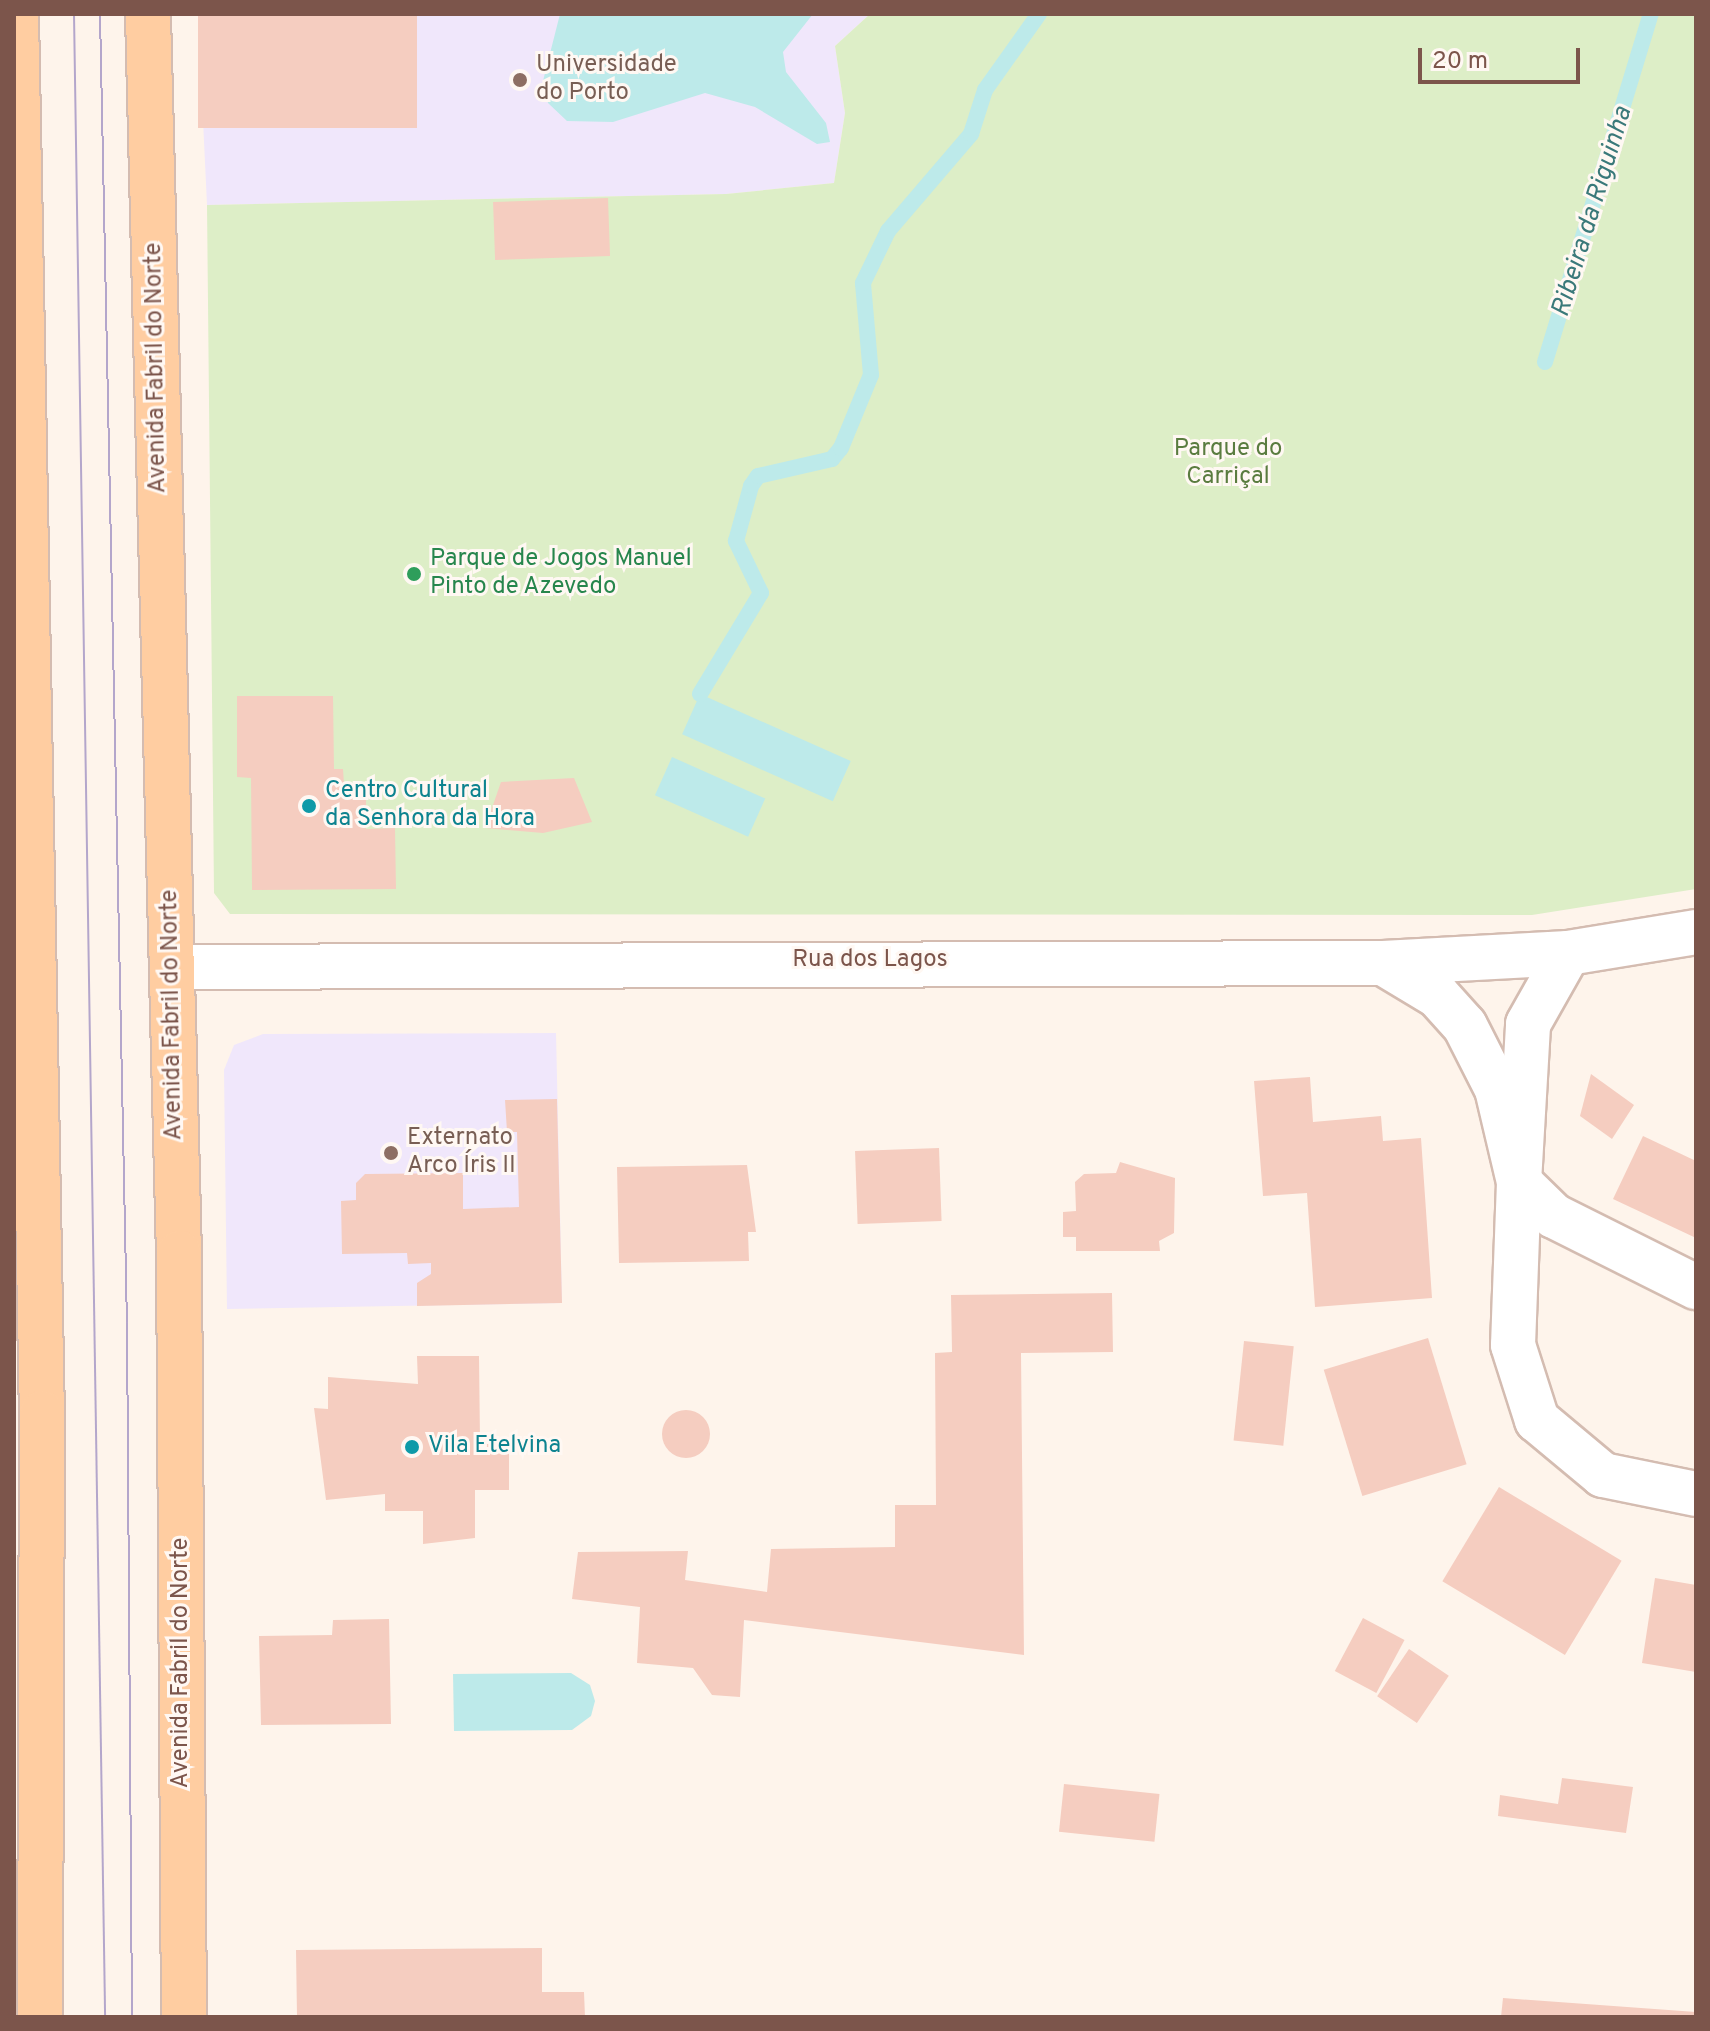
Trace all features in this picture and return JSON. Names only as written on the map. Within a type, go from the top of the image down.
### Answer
[{"type":"main road","points":[[16,14],[28,1414],[40,2017]]},
{"type":"main road","name":"Avenida Fabril do Norte","points":[[148,14],[172,967],[184,2017]]},
{"type":"street","name":"Rua dos Lagos","points":[[172,967],[1383,963],[1568,953],[1696,932]]},
{"type":"street","points":[[1568,953],[1528,1024],[1513,1345],[1537,1420],[1603,1475],[1696,1494]]},
{"type":"street","points":[[1383,963],[1438,996],[1483,1056],[1519,1182],[1554,1216],[1696,1287]]},
{"type":"shaded area","name":"Universidade do Porto","points":[[198,14],[870,14],[835,46],[845,113],[834,183],[726,194],[207,205]]},
{"type":"shaded area","name":"Externato Arco Íris II","points":[[556,1033],[562,1303],[227,1309],[224,1070],[234,1045],[263,1034]]},
{"type":"green space","name":"Parque do Carriçal","points":[[870,14],[1696,14],[1696,889],[1532,915],[230,914],[214,893],[207,205],[726,194],[834,183],[845,113],[835,46]]},
{"type":"water","points":[[560,14],[813,14],[783,52],[786,72],[826,123],[830,142],[817,144],[755,107],[705,93],[613,122],[567,121],[548,103],[543,81]]},
{"type":"water","points":[[700,694],[851,761],[833,801],[682,734]]},
{"type":"water","points":[[672,757],[765,798],[748,837],[655,795]]},
{"type":"water","points":[[571,1673],[590,1685],[595,1701],[591,1716],[572,1730],[454,1731],[453,1674]]},
{"type":"building","points":[[198,14],[417,14],[417,128],[198,128]]},
{"type":"building","points":[[608,198],[610,256],[495,260],[493,202]]},
{"type":"building","name":"Centro Cultural da Senhora da Hora","points":[[237,696],[333,696],[334,769],[343,769],[344,784],[366,784],[366,829],[395,828],[396,889],[252,890],[251,778],[237,777]]},
{"type":"building","points":[[574,778],[592,822],[543,833],[485,828],[501,782]]},
{"type":"building","points":[[1591,1074],[1634,1105],[1612,1139],[1580,1116]]},
{"type":"building","points":[[1310,1077],[1313,1122],[1381,1116],[1383,1141],[1421,1138],[1432,1298],[1315,1307],[1307,1193],[1263,1196],[1254,1081]]},
{"type":"building","points":[[557,1099],[562,1303],[417,1306],[417,1283],[431,1274],[431,1263],[408,1264],[407,1253],[342,1254],[341,1201],[356,1200],[356,1183],[365,1174],[463,1173],[463,1209],[519,1207],[517,1132],[507,1132],[505,1100]]},
{"type":"building","points":[[1643,1136],[1696,1161],[1696,1238],[1613,1199]]},
{"type":"building","points":[[939,1148],[942,1221],[858,1224],[855,1151]]},
{"type":"building","points":[[1120,1162],[1175,1178],[1174,1233],[1159,1241],[1160,1251],[1076,1251],[1076,1237],[1063,1237],[1063,1212],[1076,1211],[1075,1182],[1084,1174],[1116,1173]]},
{"type":"building","points":[[747,1165],[756,1232],[748,1232],[749,1261],[619,1263],[617,1167]]},
{"type":"building","points":[[1112,1293],[1113,1352],[1021,1353],[1024,1655],[744,1620],[740,1697],[712,1695],[693,1668],[637,1663],[640,1607],[572,1599],[578,1552],[688,1551],[685,1580],[767,1592],[771,1549],[895,1547],[895,1505],[936,1505],[935,1353],[952,1352],[951,1295]]},
{"type":"building","points":[[1428,1338],[1467,1464],[1362,1496],[1324,1370]]},
{"type":"building","points":[[1244,1341],[1294,1346],[1283,1446],[1234,1440]]},
{"type":"building","name":"Vila Etelvina","points":[[417,1356],[479,1356],[480,1441],[509,1441],[509,1490],[475,1490],[475,1538],[423,1544],[423,1511],[385,1511],[385,1494],[326,1500],[314,1408],[328,1409],[328,1377],[418,1384]]},
{"type":"building","points":[[686,1410],[703,1417],[710,1434],[703,1451],[686,1458],[669,1451],[662,1434],[669,1417]]},
{"type":"building","points":[[1499,1487],[1622,1561],[1565,1655],[1442,1581]]},
{"type":"building","points":[[1655,1578],[1696,1585],[1696,1672],[1642,1663]]},
{"type":"building","points":[[1363,1618],[1404,1640],[1376,1693],[1335,1671]]},
{"type":"building","points":[[389,1619],[391,1724],[261,1725],[259,1636],[332,1635],[333,1620]]},
{"type":"building","points":[[1409,1649],[1449,1676],[1417,1723],[1377,1696]]},
{"type":"building","points":[[1562,1778],[1633,1787],[1626,1833],[1498,1816],[1500,1795],[1558,1804]]},
{"type":"building","points":[[1064,1784],[1159,1794],[1154,1842],[1059,1832]]},
{"type":"building","points":[[542,1948],[542,1992],[584,1992],[585,2017],[297,2017],[296,1950]]},
{"type":"building","points":[[1503,1998],[1696,2012],[1696,2017],[1501,2017]]},
{"type":"waterway","name":"Ribeira da Riguinha","points":[[700,694],[761,593],[736,541],[751,486],[758,476],[832,459],[841,448],[871,375],[863,283],[888,231],[971,134],[985,90],[1039,14]]},
{"type":"waterway","name":"Ribeira da Riguinha","points":[[1545,362],[1651,14]]},
{"type":"tram line","points":[[74,14],[105,2017]]},
{"type":"tram line","points":[[100,14],[127,1323],[132,2017]]},
{"type":"place","name":"Universidade do Porto","points":[[520,80]]},
{"type":"place","name":"Parque de Jogos Manuel Pinto de Azevedo","points":[[414,574]]},
{"type":"place","name":"Centro Cultural da Senhora da Hora","points":[[309,806]]},
{"type":"place","name":"Externato Arco Íris II","points":[[391,1153]]},
{"type":"place","name":"Vila Etelvina","points":[[412,1447]]}]
